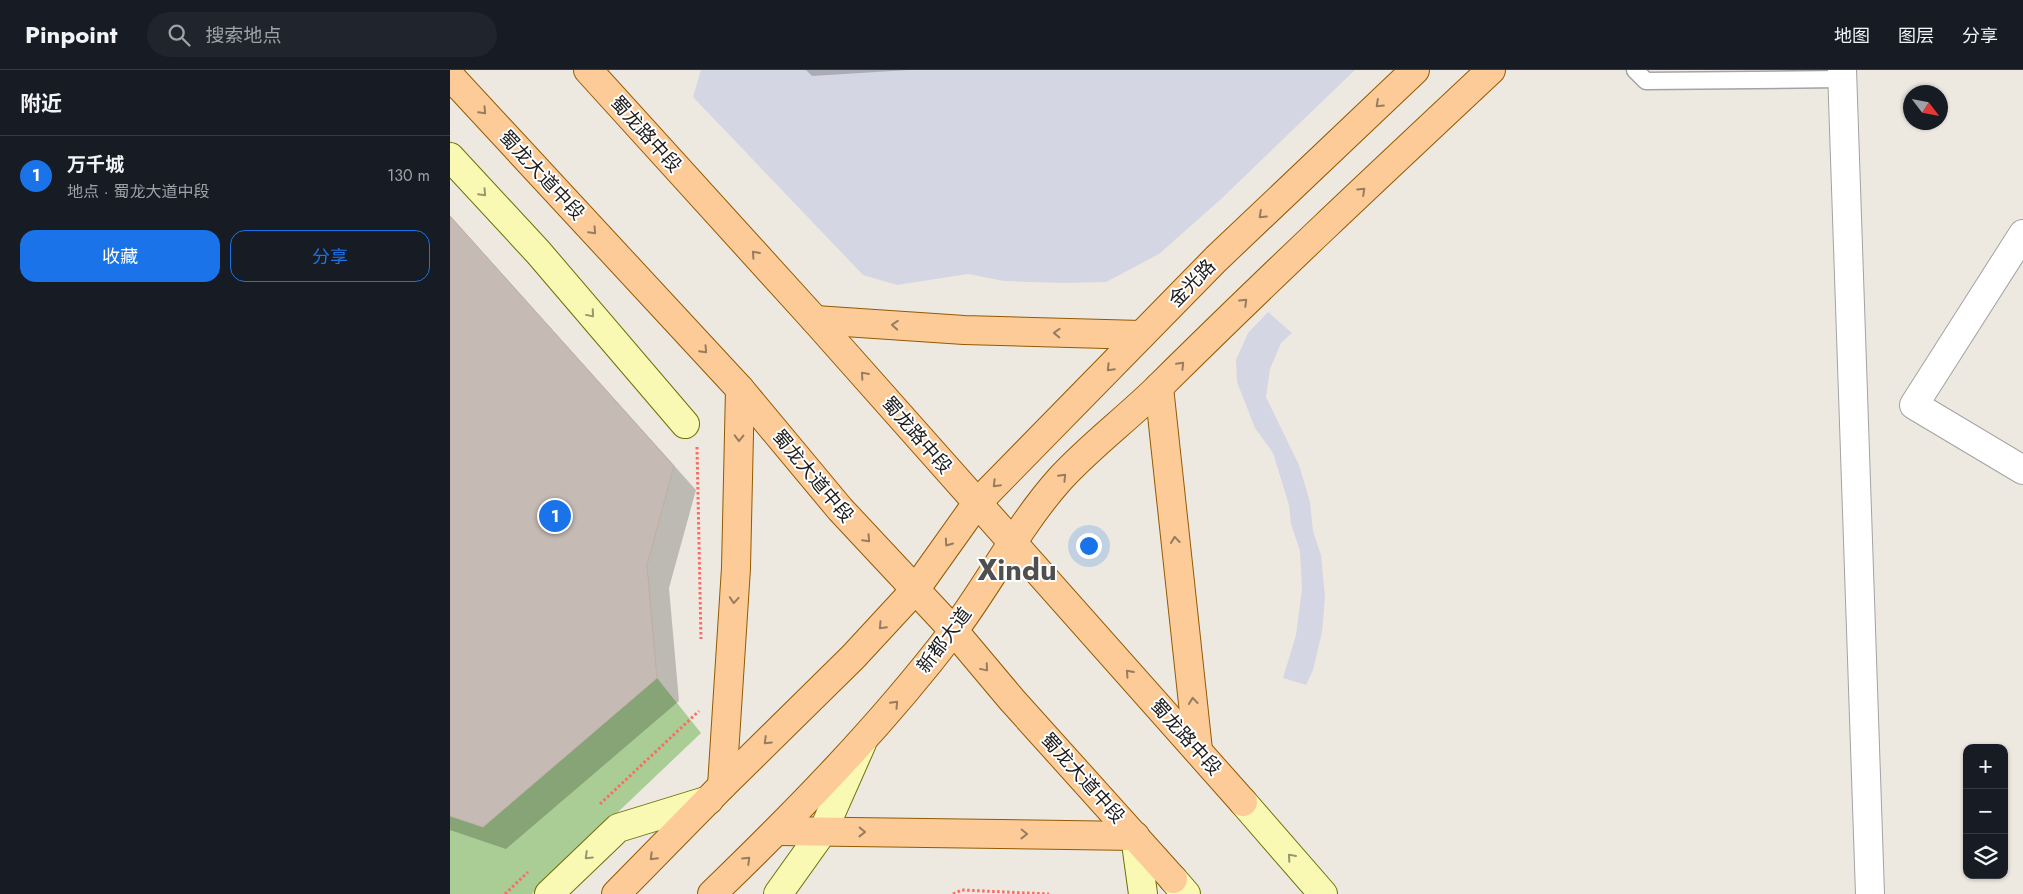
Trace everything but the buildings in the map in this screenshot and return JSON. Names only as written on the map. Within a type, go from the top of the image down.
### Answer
[{"type":"main road","name":"蜀龙路中段","points":[[588,70],[815,320],[1243,802]]},
{"type":"main road","name":"金光路","points":[[915,590],[977,503],[1216,259],[1415,70]]},
{"type":"main road","name":"新都大道","points":[[712,894],[778,831],[901,696],[954,630],[1011,542],[1060,479],[1491,70]]},
{"type":"main road","name":"蜀龙大道中段","points":[[450,76],[740,389],[840,509],[954,630],[1012,700],[1180,886]]},
{"type":"main road","points":[[815,320],[964,330],[1141,335]]},
{"type":"main road","points":[[1159,387],[1198,750]]},
{"type":"main road","points":[[715,793],[736,568],[740,389]]},
{"type":"main road","points":[[616,894],[853,657],[915,590]]},
{"type":"main road","points":[[778,831],[1135,836]]},
{"type":"street","points":[[1841,74],[1870,894]]},
{"type":"street","points":[[450,157],[538,252],[690,431]]},
{"type":"street","points":[[2023,234],[1914,405],[2023,470]]},
{"type":"street","points":[[778,894],[823,831],[866,735]]},
{"type":"street","points":[[549,894],[618,828],[715,793]]},
{"type":"street","points":[[1243,802],[1323,894]]},
{"type":"street","points":[[1135,836],[1143,894]]},
{"type":"lane","points":[[1635,70],[1646,81],[1841,74]]},
{"type":"path","points":[[690,431],[701,640]]},
{"type":"path","points":[[597,807],[703,707]]},
{"type":"path","points":[[505,894],[534,867]]},
{"type":"path","points":[[953,894],[962,890],[1049,894]]},
{"type":"green space","points":[[657,678],[701,733],[532,894],[450,894],[450,816],[483,827]]},
{"type":"shaded area","points":[[701,70],[1355,70],[1220,200],[1159,254],[1106,282],[1004,281],[968,274],[897,285],[863,275],[693,97]]},
{"type":"shaded area","points":[[1268,312],[1292,333],[1281,343],[1270,369],[1266,397],[1299,465],[1310,502],[1313,531],[1321,555],[1325,597],[1322,632],[1313,670],[1306,685],[1283,678],[1296,635],[1302,589],[1300,551],[1291,524],[1289,505],[1273,453],[1255,428],[1237,382],[1236,360],[1248,333]]},
{"type":"place","name":"万千城","points":[[555,516]]},
{"type":"district","name":"Xindu","points":[[1017,570]]}]
